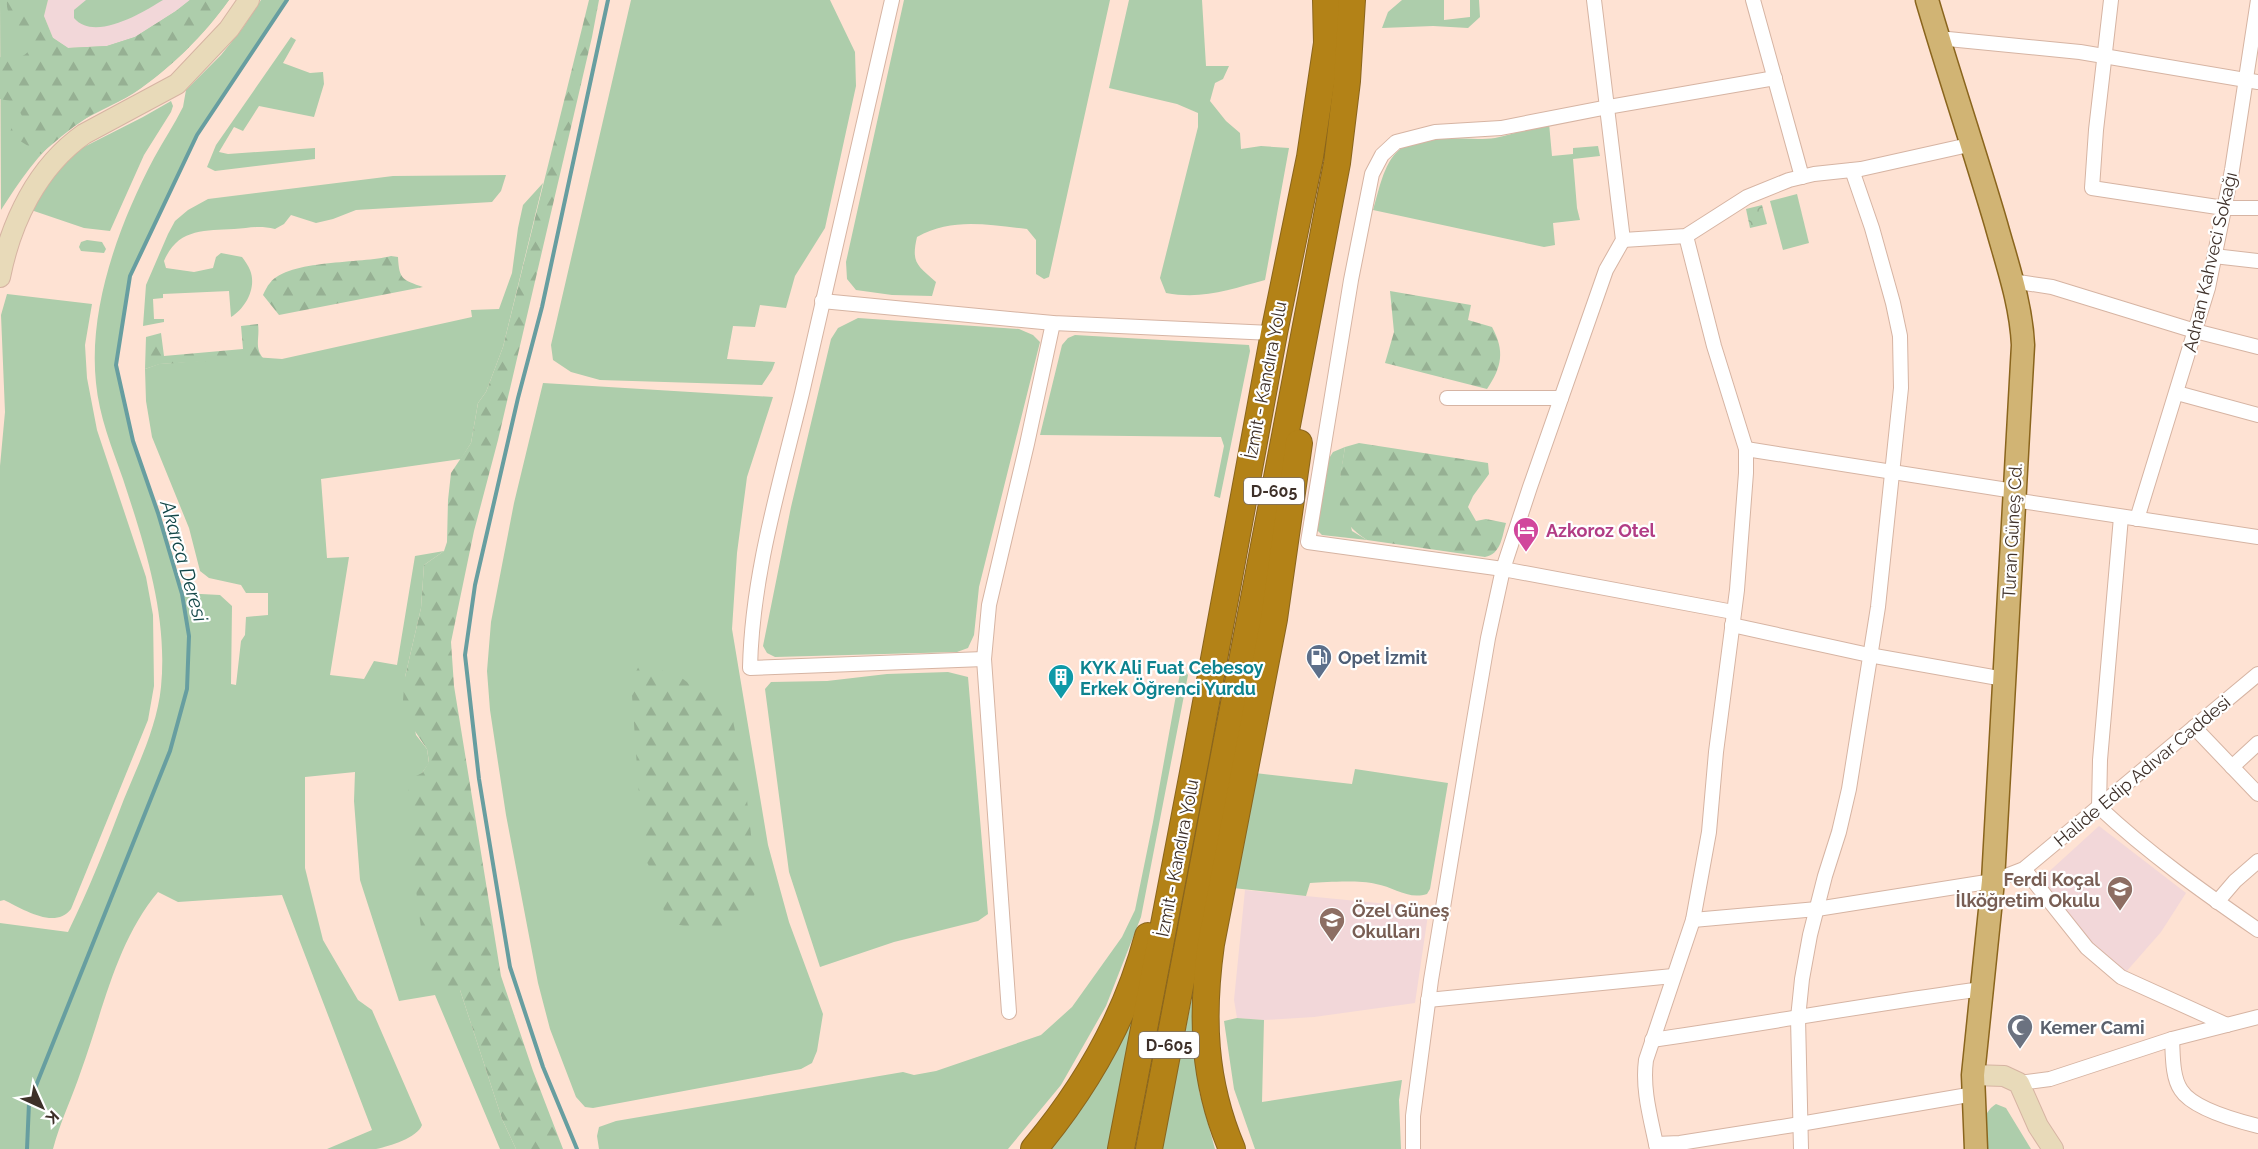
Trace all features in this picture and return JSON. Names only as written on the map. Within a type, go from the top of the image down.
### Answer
[{"type":"highway","name":"İzmit - Kandıra Yolu","points":[[1121,1149],[1274,333],[1310,157],[1327,43],[1326,0]]},
{"type":"highway","name":"İzmit - Kandıra Yolu","points":[[1149,1149],[1329,205],[1346,93],[1352,0]]},
{"type":"highway","points":[[1232,1149],[1223,1127],[1207,1061],[1205,986],[1281,575],[1329,205]]},
{"type":"highway","points":[[1034,1149],[1066,1109],[1084,1081],[1107,1041],[1129,995],[1154,915],[1179,799],[1196,757]]},
{"type":"main road","points":[[0,236],[8,211],[20,188],[38,163],[56,145],[75,130],[175,72],[240,0]]},
{"type":"main road","points":[[0,278],[5,252],[21,212],[44,172],[56,157],[84,134],[177,84],[229,29],[249,0]]},
{"type":"main road","name":"Turan Güneş Cd.","points":[[1927,0],[1973,144],[2012,281],[2021,317],[2023,345],[1993,881],[1973,1084],[1976,1149]]},
{"type":"main road","points":[[1973,1084],[2004,1076],[2019,1083],[2038,1126],[2053,1149]]},
{"type":"street","points":[[892,0],[762,563],[751,638],[750,668],[984,659]]},
{"type":"street","points":[[1413,1149],[1413,1116],[1428,1000],[1472,732],[1503,569],[1606,270],[1623,240],[1594,0]]},
{"type":"street","points":[[1753,0],[1802,177]]},
{"type":"street","points":[[2111,0],[2096,130],[2092,188],[2224,208],[2258,208]]},
{"type":"street","name":"Adnan Kahveci Sokağı","points":[[2138,519],[2195,331],[2214,256],[2252,81],[2258,0]]},
{"type":"street","points":[[1938,38],[2105,56],[2252,81]]},
{"type":"street","points":[[1775,78],[1501,128],[1435,132],[1396,142],[1382,155],[1372,174],[1351,280],[1308,542],[1503,569],[1732,619],[1869,655],[2004,679]]},
{"type":"street","points":[[1623,240],[1686,236],[1747,197],[1789,180],[1852,170],[1973,144]]},
{"type":"street","points":[[1801,1149],[1798,1018],[1808,946],[1849,789],[1878,607],[1901,388],[1900,336],[1893,303],[1852,170]]},
{"type":"street","points":[[1686,236],[1714,346],[1746,448],[1740,555],[1716,752],[1709,832],[1693,920],[1652,1040],[1644,1076],[1649,1115],[1657,1147],[1800,1124],[1973,1084]]},
{"type":"street","points":[[2214,256],[2258,261]]},
{"type":"street","points":[[2012,281],[2052,286],[2195,331],[2258,346]]},
{"type":"street","points":[[822,301],[1053,323],[1274,333]]},
{"type":"street","points":[[1009,1012],[984,659],[989,605],[1053,323]]},
{"type":"street","points":[[2177,393],[2258,415]]},
{"type":"street","points":[[1447,398],[1561,398]]},
{"type":"street","points":[[1746,448],[1891,471],[2121,517],[2256,534]]},
{"type":"street","points":[[2121,517],[2100,760],[2099,807],[2116,823],[2217,902],[2258,930]]},
{"type":"street","name":"Halide Edip Adıvar Caddesi","points":[[1693,920],[1817,909],[1993,881],[2024,869],[2258,674]]},
{"type":"street","points":[[2194,727],[2258,794]]},
{"type":"street","points":[[2232,767],[2258,743]]},
{"type":"street","points":[[2217,902],[2235,881],[2258,861]]},
{"type":"street","points":[[2024,869],[2087,948],[2121,977],[2227,1025]]},
{"type":"street","points":[[1428,1000],[1673,976]]},
{"type":"street","points":[[1652,1040],[1798,1018],[1884,1002],[1982,989]]},
{"type":"street","points":[[2019,1083],[2050,1079],[2172,1039],[2258,1017]]},
{"type":"street","points":[[2172,1039],[2175,1071],[2181,1090],[2189,1099],[2208,1109],[2258,1126]]},
{"type":"shaded area","points":[[48,0],[190,0],[135,37],[107,46],[68,48],[53,38],[44,16]]},
{"type":"shaded area","name":"Ferdi Koçal İlköğretim Okulu","points":[[2099,826],[2186,893],[2161,932],[2125,973],[2086,939],[2042,878]]},
{"type":"shaded area","name":"Özel Güneş Okulları","points":[[1245,890],[1429,908],[1415,1003],[1314,1017],[1264,1020],[1237,1018],[1234,1000]]},
{"type":"green space","points":[[0,0],[48,0],[44,16],[53,38],[68,48],[107,46],[135,37],[190,0],[229,0],[209,26],[161,73],[134,93],[82,121],[56,140],[30,168],[1,210]]},
{"type":"green space","points":[[7,0],[26,0],[38,23],[53,38],[68,48],[107,46],[135,37],[190,0],[229,0],[209,26],[147,84],[82,121],[41,154],[9,134],[14,123],[22,116],[15,102],[0,99],[0,57],[11,59],[25,55],[32,41],[11,18]]},
{"type":"green space","points":[[86,0],[163,0],[131,18],[118,23],[93,27],[83,25],[74,18],[74,10]]},
{"type":"green space","points":[[261,0],[287,0],[197,135],[130,276],[116,365],[133,441],[182,593],[220,595],[232,606],[231,684],[236,685],[246,617],[268,615],[268,593],[246,593],[241,585],[209,578],[200,571],[189,528],[152,437],[146,401],[145,369],[159,364],[253,357],[282,359],[472,317],[471,310],[499,309],[512,273],[523,205],[543,183],[503,347],[486,392],[478,403],[471,443],[461,459],[321,479],[327,558],[349,557],[330,675],[364,679],[374,661],[397,665],[415,556],[444,551],[424,565],[421,608],[405,677],[416,735],[427,749],[429,763],[422,773],[460,990],[502,1119],[516,1149],[500,1149],[435,995],[399,1001],[360,880],[354,801],[355,772],[305,777],[305,868],[323,940],[358,1000],[372,1010],[422,1125],[419,1130],[402,1141],[376,1149],[327,1149],[372,1130],[282,895],[178,902],[158,892],[131,933],[121,955],[53,1149],[0,1149],[0,923],[68,932],[98,866],[147,744],[156,716],[161,687],[161,634],[153,582],[139,530],[106,432],[96,383],[97,325],[102,296],[118,238],[129,210],[154,158],[183,107],[186,90],[221,55]]},
{"type":"green space","points":[[589,0],[599,0],[592,37],[498,440],[474,531],[451,642],[454,686],[501,976],[533,1071],[563,1149],[516,1149],[502,1119],[460,990],[440,990],[431,978],[416,890],[408,794],[410,779],[422,773],[429,762],[427,749],[406,718],[403,700],[405,677],[421,608],[424,565],[444,551],[447,542],[451,473],[471,443],[478,403],[486,392],[503,347]]},
{"type":"green space","points":[[631,0],[830,0],[855,52],[856,86],[825,228],[795,276],[786,308],[760,305],[755,327],[733,326],[727,359],[775,362],[762,385],[600,380],[571,372],[553,360],[551,345]]},
{"type":"green space","points":[[904,0],[1110,0],[1049,277],[1044,279],[1036,274],[1036,240],[1027,229],[970,224],[944,227],[917,237],[915,258],[917,263],[936,282],[932,296],[892,295],[856,290],[847,279],[846,262]]},
{"type":"green space","points":[[1129,0],[1202,0],[1206,66],[1229,66],[1223,79],[1215,83],[1210,101],[1226,121],[1240,133],[1241,149],[1261,146],[1289,148],[1265,280],[1205,294],[1166,293],[1160,278],[1198,127],[1198,113],[1177,104],[1109,88]]},
{"type":"green space","points":[[1402,0],[1444,0],[1444,20],[1470,17],[1470,0],[1479,0],[1480,17],[1468,28],[1433,26],[1382,28],[1388,12]]},
{"type":"green space","points":[[291,37],[296,40],[283,63],[310,73],[323,72],[324,84],[314,117],[259,106],[243,131],[234,127],[219,152],[228,154],[315,148],[315,159],[215,171],[207,167],[216,145]]},
{"type":"green space","points":[[171,101],[173,106],[171,112],[144,155],[110,231],[84,228],[31,210],[49,180],[76,151]]},
{"type":"green space","points":[[1549,123],[1552,156],[1573,154],[1573,148],[1598,146],[1600,156],[1573,159],[1580,220],[1553,223],[1555,245],[1544,247],[1373,210],[1389,163],[1399,150],[1409,144],[1445,138],[1495,138]]},
{"type":"green space","points":[[506,175],[501,191],[492,202],[356,210],[316,223],[291,215],[284,224],[275,229],[259,227],[193,233],[177,242],[170,250],[164,261],[166,268],[194,272],[213,268],[216,257],[221,253],[242,257],[252,277],[249,296],[231,317],[229,291],[163,294],[163,298],[153,299],[154,319],[164,319],[164,322],[143,326],[146,285],[168,234],[175,221],[188,210],[208,199],[393,176]]},
{"type":"green space","points":[[1797,194],[1809,243],[1783,250],[1770,201]]},
{"type":"green space","points":[[1762,205],[1767,224],[1750,228],[1746,209]]},
{"type":"green space","points":[[87,240],[102,242],[106,249],[104,253],[81,251],[79,247],[81,242]]},
{"type":"green space","points":[[391,256],[398,257],[403,278],[423,287],[279,315],[263,295],[270,283],[279,275],[293,270]]},
{"type":"green space","points":[[1390,291],[1471,305],[1468,320],[1492,327],[1499,344],[1499,366],[1487,389],[1385,363],[1394,332]]},
{"type":"green space","points":[[7,294],[92,304],[85,345],[87,378],[97,430],[146,577],[153,615],[154,686],[148,720],[71,909],[56,918],[39,916],[4,900],[0,901],[0,466],[5,412],[1,315]]},
{"type":"green space","points":[[858,318],[1019,329],[1033,335],[1040,342],[979,587],[974,635],[968,648],[957,652],[775,657],[767,653],[763,646],[791,507],[831,339],[838,328]]},
{"type":"green space","points":[[258,324],[258,346],[263,358],[160,364],[145,369],[146,337],[161,333],[164,356],[243,349],[241,326]]},
{"type":"green space","points":[[1075,335],[1249,345],[1250,351],[1220,498],[1214,496],[1224,446],[1221,437],[1040,435],[1062,345],[1068,338]]},
{"type":"green space","points":[[543,383],[773,397],[747,477],[737,553],[732,629],[768,845],[789,922],[823,1014],[817,1051],[812,1063],[801,1069],[593,1108],[585,1107],[576,1097],[550,1029],[538,983],[506,815],[490,710],[487,671],[491,622],[514,503]]},
{"type":"green space","points":[[1359,443],[1488,463],[1489,474],[1468,507],[1476,521],[1486,519],[1506,523],[1498,549],[1485,557],[1367,540],[1355,531],[1346,521],[1341,510],[1339,487],[1345,447]]},
{"type":"green space","points":[[1345,447],[1340,479],[1352,531],[1367,540],[1322,535],[1317,530],[1316,519],[1328,460],[1333,452]]},
{"type":"green space","points":[[641,662],[683,679],[732,716],[744,774],[757,886],[748,916],[724,929],[692,928],[667,922],[655,879],[646,860],[640,810],[631,681]]},
{"type":"green space","points":[[1185,671],[1188,675],[1141,917],[1106,1006],[1061,1085],[1008,1149],[599,1149],[597,1136],[599,1127],[616,1121],[903,1072],[914,1075],[936,1071],[1041,1035],[1072,1007],[1122,937],[1135,910],[1180,673]]},
{"type":"green space","points":[[948,672],[968,677],[988,914],[978,921],[894,942],[820,967],[789,872],[765,689],[771,682],[827,681],[887,674]]},
{"type":"green space","points":[[1355,769],[1448,783],[1430,889],[1427,894],[1407,894],[1376,884],[1352,882],[1310,883],[1306,896],[1233,888],[1255,773],[1352,784]]},
{"type":"green space","points":[[1201,952],[1194,1015],[1199,1091],[1215,1149],[1162,1149]]},
{"type":"green space","points":[[1147,967],[1111,1149],[1049,1149]]},
{"type":"green space","points":[[1237,1018],[1264,1020],[1262,1102],[1402,1080],[1399,1100],[1401,1149],[1255,1149],[1234,1089],[1224,1021]]},
{"type":"green space","points":[[1996,1104],[2006,1108],[2031,1149],[1984,1149],[1985,1118]]},
{"type":"waterway","name":"Akarca Deresi","points":[[27,1149],[29,1103],[170,751],[187,689],[189,636],[182,594],[158,513],[133,441],[116,365],[130,276],[197,135],[287,0]]},
{"type":"waterway","points":[[577,1149],[543,1067],[510,967],[479,779],[465,655],[475,585],[518,398],[542,307],[608,0]]},
{"type":"place","name":"Azkoroz Otel","points":[[1526,553]]},
{"type":"place","name":"Opet İzmit","points":[[1319,680]]},
{"type":"place","name":"KYK Ali Fuat Cebesoy Erkek Öğrenci Yurdu","points":[[1061,700]]},
{"type":"place","name":"Ferdi Koçal İlköğretim Okulu","points":[[2120,912]]},
{"type":"place","name":"Özel Güneş Okulları","points":[[1332,943]]},
{"type":"place","name":"Kemer Cami","points":[[2020,1050]]}]
